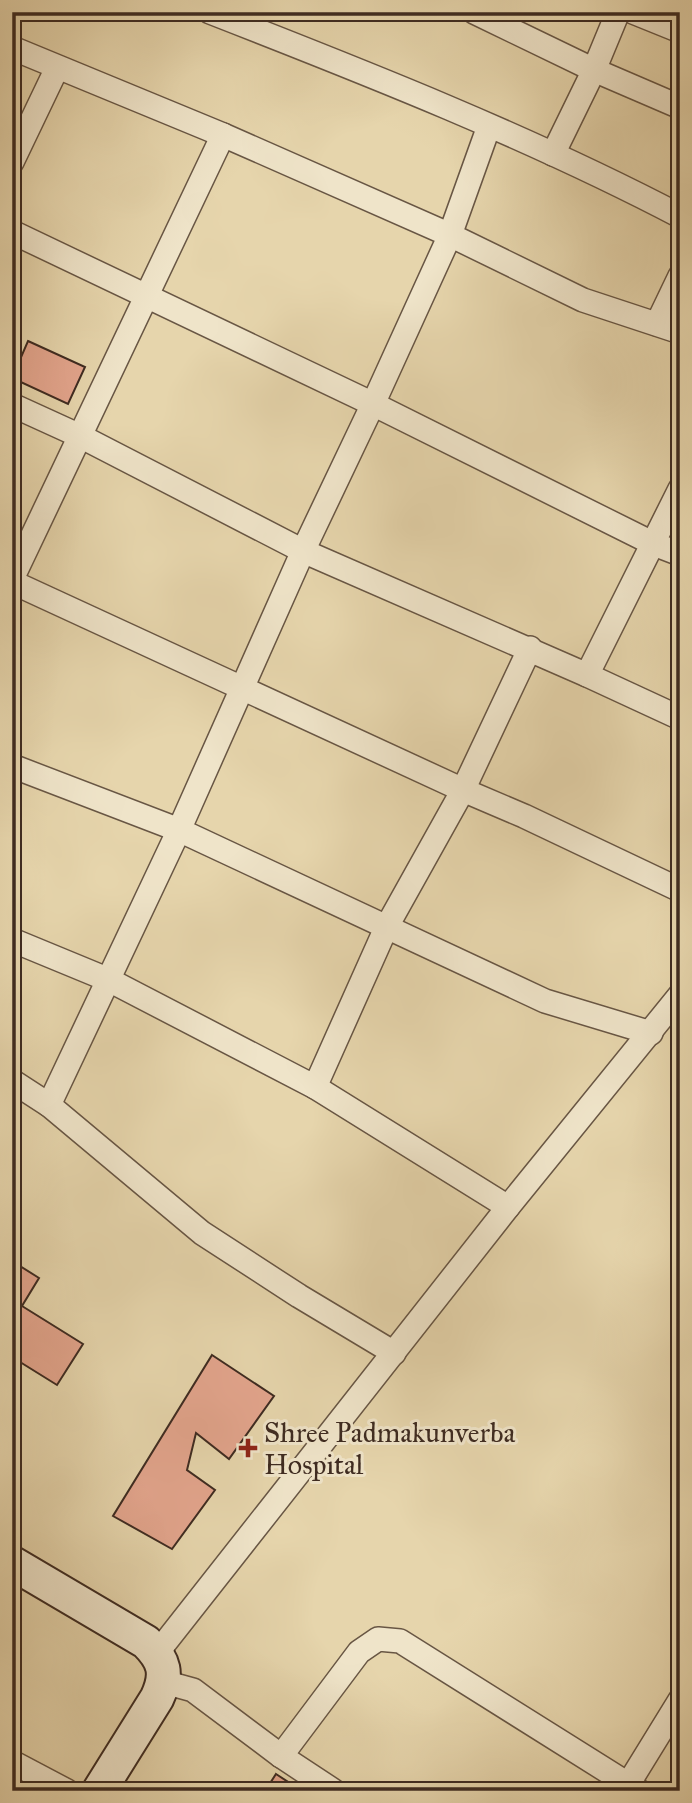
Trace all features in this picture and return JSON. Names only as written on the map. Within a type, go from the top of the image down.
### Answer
[{"type":"street","points":[[210,12],[361,71],[553,154],[680,216]]},
{"type":"street","points":[[474,12],[594,70],[680,107]]},
{"type":"street","points":[[553,154],[594,70],[618,12]]},
{"type":"street","points":[[633,12],[680,31]]},
{"type":"street","points":[[12,48],[223,135],[450,235],[583,300],[680,332]]},
{"type":"street","points":[[12,162],[57,68]]},
{"type":"street","points":[[49,1105],[179,830],[303,551],[450,235],[489,127]]},
{"type":"street","points":[[223,135],[12,580],[680,890]]},
{"type":"street","points":[[12,232],[373,404],[654,544],[680,554]]},
{"type":"street","points":[[657,324],[680,276]]},
{"type":"street","points":[[12,405],[80,436],[303,551],[530,648],[680,718]]},
{"type":"street","points":[[587,675],[680,489]]},
{"type":"street","points":[[315,1087],[386,928],[463,790],[530,648]]},
{"type":"street","points":[[12,766],[179,830],[545,1001],[651,1033]]},
{"type":"street","points":[[12,940],[108,980],[315,1087],[508,1207]]},
{"type":"street","points":[[99,1791],[161,1667],[394,1353],[680,995]]},
{"type":"street","points":[[12,1081],[49,1105],[202,1233],[394,1353]]},
{"type":"street","points":[[12,1563],[146,1642],[161,1667],[281,1756],[334,1791]]},
{"type":"street","points":[[281,1756],[359,1651],[378,1639],[400,1641],[631,1788],[680,1700]]},
{"type":"street","points":[[12,1762],[67,1791]]},
{"type":"building","points":[[28,341],[85,367],[68,404],[12,378]]},
{"type":"building","points":[[12,1261],[39,1278],[22,1306],[83,1344],[57,1385],[12,1357]]},
{"type":"building","points":[[212,1355],[274,1396],[229,1459],[196,1433],[187,1470],[215,1490],[172,1549],[113,1516]]},
{"type":"building","points":[[276,1774],[302,1791],[265,1791]]},
{"type":"place","name":"Shree Padmakunverba Hospital","points":[[248,1448]]}]
